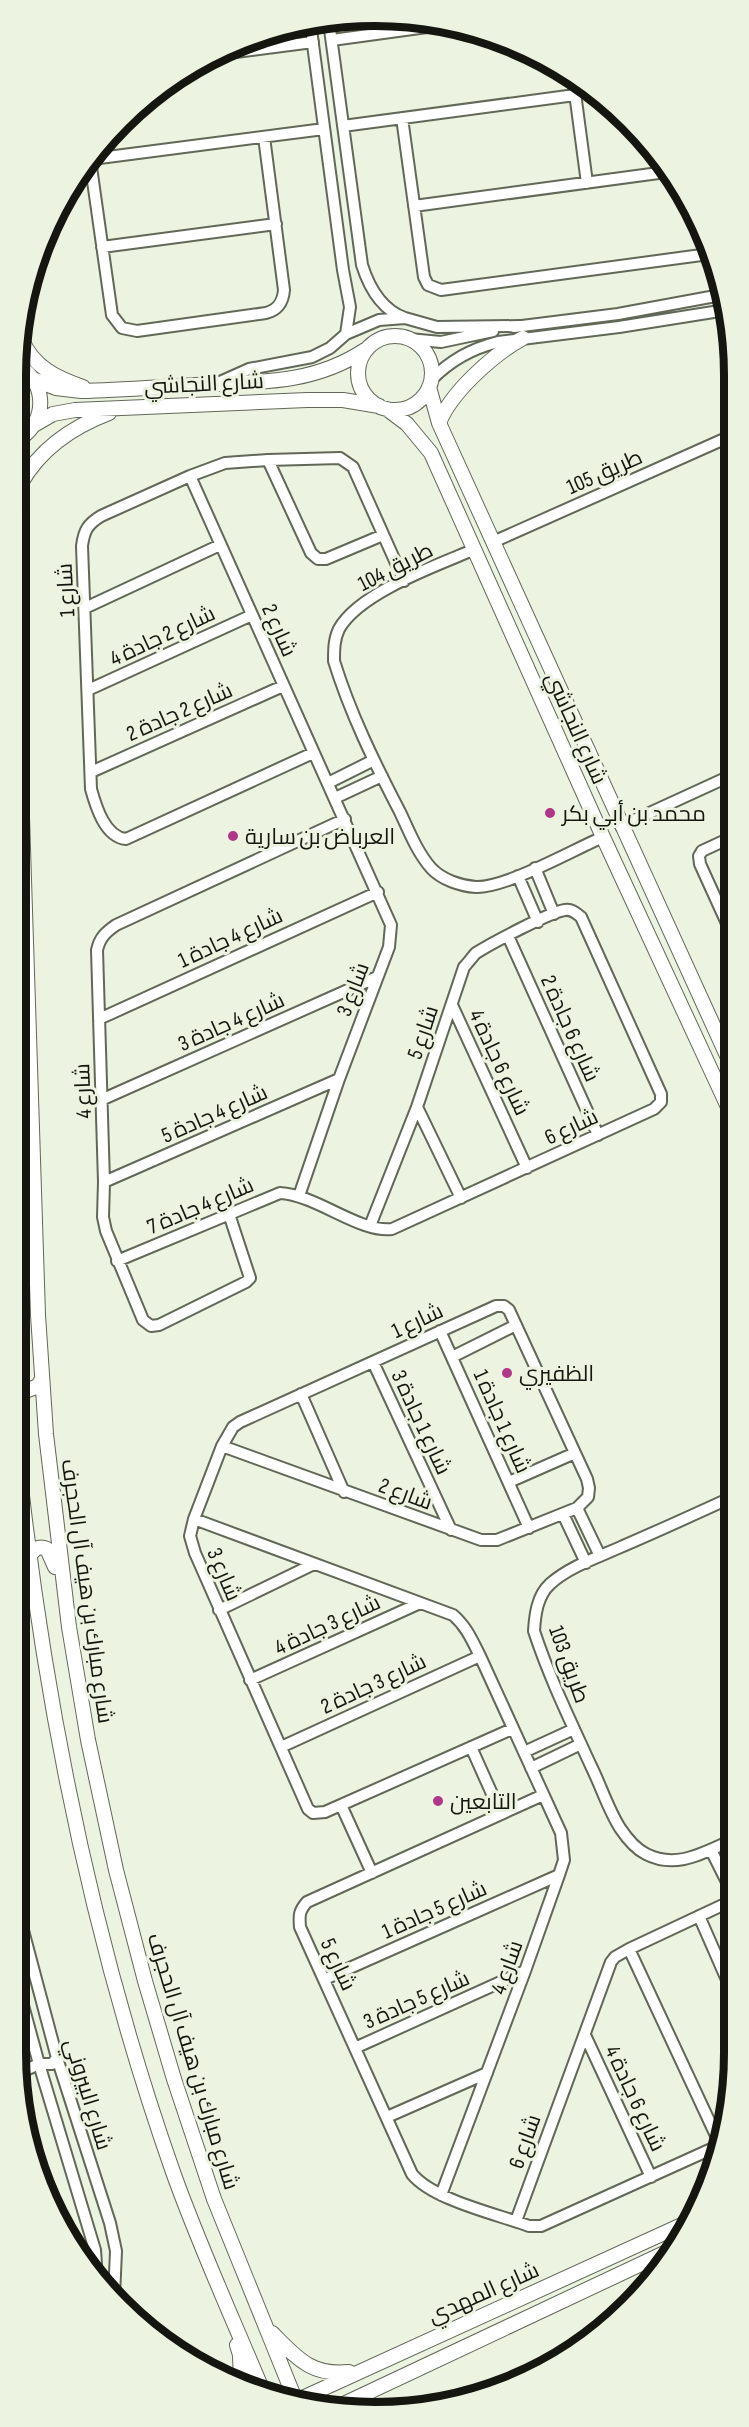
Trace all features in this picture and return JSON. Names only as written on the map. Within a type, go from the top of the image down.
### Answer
[{"type":"main road","points":[[439,423],[448,406],[483,368],[522,332]]},
{"type":"main road","points":[[385,337],[409,339],[417,343],[427,356],[432,372],[430,383],[419,401],[412,405],[404,408],[383,407],[366,396],[359,382],[359,365],[365,350],[385,337]]},
{"type":"main road","points":[[26,349],[41,367],[61,378],[93,390]]},
{"type":"main road","name":"شارع النجاشي","points":[[33,379],[56,388],[93,390],[283,381],[335,368],[365,350]]},
{"type":"main road","points":[[26,372],[33,379],[41,402],[34,425]]},
{"type":"main road","name":"شارع النجاشي","points":[[430,383],[439,423],[724,1049]]},
{"type":"main road","name":"شارع النجاشي","points":[[26,434],[34,425],[53,414],[64,411],[325,399],[383,407],[416,433],[431,453],[603,837],[724,1098]]},
{"type":"main road","points":[[26,476],[38,459],[57,441],[88,422],[122,409]]},
{"type":"main road","points":[[518,649],[529,648],[537,640]]},
{"type":"main road","points":[[530,675],[539,666],[549,667]]},
{"type":"main road","name":"شارع مبارك بن هيف آل الحجرف","points":[[26,942],[42,1379],[54,1516],[88,1740],[114,1860],[145,1981],[174,2079],[214,2199],[294,2392]]},
{"type":"main road","points":[[26,1389],[38,1386],[42,1379]]},
{"type":"main road","points":[[26,1530],[56,1732],[85,1869],[143,2082],[174,2174],[259,2382]]},
{"type":"main road","points":[[29,1556],[39,1547],[49,1551],[70,1633]]},
{"type":"main road","name":"شارع المهدي","points":[[306,2395],[677,2227]]},
{"type":"main road","name":"شارع المهدي","points":[[351,2401],[657,2256]]},
{"type":"main road","points":[[223,2294],[240,2355],[241,2375]]},
{"type":"main road","points":[[267,2328],[299,2359],[317,2371],[334,2374],[360,2371]]},
{"type":"main road","points":[[361,2401],[371,2392]]},
{"type":"street","points":[[330,28],[362,265],[379,299],[397,315],[437,327],[522,332],[619,327],[718,311]]},
{"type":"street","points":[[332,40],[420,28]]},
{"type":"street","points":[[311,31],[343,270],[350,307],[346,334]]},
{"type":"street","points":[[244,51],[313,42]]},
{"type":"street","points":[[574,89],[587,183]]},
{"type":"street","points":[[344,126],[575,95]]},
{"type":"street","points":[[402,118],[424,277],[428,285],[436,289],[702,255]]},
{"type":"street","points":[[101,158],[324,129]]},
{"type":"street","points":[[92,170],[112,315],[122,328],[137,331],[266,313],[274,310],[283,299],[284,290],[264,137]]},
{"type":"street","points":[[414,206],[659,173]]},
{"type":"street","points":[[102,246],[276,224]]},
{"type":"street","points":[[409,339],[441,342],[522,332],[715,296]]},
{"type":"street","points":[[214,384],[249,369],[312,357],[330,348],[346,334],[379,320],[405,318]]},
{"type":"street","points":[[430,383],[442,369],[468,351],[522,332]]},
{"type":"street","name":"طريق 105","points":[[493,542],[724,439]]},
{"type":"street","name":"شارع 1","points":[[314,753],[126,839],[115,836],[96,805],[91,789],[82,546],[84,530],[90,523],[190,476],[225,463],[339,458],[353,467],[404,580]]},
{"type":"street","points":[[268,460],[311,553],[318,559],[326,559],[383,535]]},
{"type":"street","name":"شارع 2","points":[[190,476],[335,798]]},
{"type":"street","points":[[85,608],[220,545]]},
{"type":"street","name":"طريق 104","points":[[473,550],[404,580],[355,610],[339,631],[334,645],[334,661],[381,776],[420,852],[431,868],[442,877],[458,884],[477,887],[496,885],[603,837]]},
{"type":"street","name":"شارع 2 جادة 4","points":[[88,690],[252,615]]},
{"type":"street","name":"شارع 2 جادة 2","points":[[91,772],[283,686]]},
{"type":"street","points":[[328,783],[374,760]]},
{"type":"street","points":[[335,798],[381,776]]},
{"type":"street","points":[[621,826],[724,779]]},
{"type":"street","name":"شارع 3","points":[[299,1196],[339,1079],[389,947],[391,925],[335,798]]},
{"type":"street","name":"شارع 4","points":[[229,1214],[250,1278],[159,1325],[151,1326],[143,1320],[110,1244],[103,1216],[97,950],[99,942],[116,925],[345,819]]},
{"type":"street","points":[[724,841],[702,851],[699,856],[700,864],[724,917]]},
{"type":"street","points":[[535,868],[554,914]]},
{"type":"street","points":[[518,876],[538,922]]},
{"type":"street","name":"شارع 4 جادة 1","points":[[99,1019],[378,892]]},
{"type":"street","name":"شارع 5","points":[[370,1226],[417,1107],[464,967],[474,954],[508,936],[554,914],[566,910],[574,911]]},
{"type":"street","name":"شارع 6","points":[[299,1196],[370,1226],[392,1229],[654,1109],[662,1102],[662,1094],[581,917],[574,911]]},
{"type":"street","name":"شارع 6 جادة 2","points":[[508,936],[598,1135]]},
{"type":"street","name":"شارع 4 جادة 3","points":[[101,1100],[377,977]]},
{"type":"street","name":"شارع 6 جادة 4","points":[[452,1005],[527,1168]]},
{"type":"street","name":"شارع 4 جادة 5","points":[[104,1182],[339,1079]]},
{"type":"street","points":[[417,1107],[461,1198]]},
{"type":"street","name":"شارع 4 جادة 7","points":[[117,1261],[280,1193],[299,1196]]},
{"type":"street","name":"شارع 1","points":[[194,1519],[222,1446],[233,1427],[240,1422],[496,1306],[504,1306],[509,1310],[589,1488],[588,1497],[577,1509]]},
{"type":"street","points":[[452,1357],[516,1325]]},
{"type":"street","name":"شارع 1 جادة 1","points":[[440,1331],[529,1528]]},
{"type":"street","name":"شارع 1 جادة 3","points":[[373,1362],[451,1530]]},
{"type":"street","points":[[301,1394],[344,1492]]},
{"type":"street","name":"شارع 2","points":[[222,1446],[344,1492],[490,1542],[577,1509]]},
{"type":"street","points":[[509,1482],[574,1453]]},
{"type":"street","name":"طريق 103","points":[[724,1501],[600,1556],[548,1586],[535,1614],[534,1631],[574,1729],[620,1828],[639,1850],[657,1858],[678,1861],[690,1859],[724,1844]]},
{"type":"street","points":[[577,1509],[600,1556]]},
{"type":"street","points":[[563,1514],[586,1563]]},
{"type":"street","name":"شارع 3","points":[[512,1729],[341,1805],[317,1814],[308,1809],[191,1544],[190,1536],[194,1519],[453,1615],[469,1634],[524,1752]]},
{"type":"street","points":[[219,1610],[314,1564]]},
{"type":"street","name":"شارع 3 جادة 4","points":[[250,1680],[420,1603]]},
{"type":"street","name":"شارع 3 جادة 2","points":[[281,1747],[480,1656]]},
{"type":"street","name":"طريق 103","points":[[524,1752],[574,1729]]},
{"type":"street","points":[[531,1768],[581,1744]]},
{"type":"street","points":[[471,1747],[501,1814]]},
{"type":"street","name":"شارع 4","points":[[441,2195],[564,1860],[561,1833],[524,1752]]},
{"type":"street","name":"شارع 5","points":[[516,2221],[441,2195],[426,2188],[412,2174],[357,2047],[300,1927],[299,1916],[300,1909],[307,1902],[543,1795]]},
{"type":"street","points":[[341,1805],[372,1873]]},
{"type":"street","points":[[711,1850],[724,1876]]},
{"type":"street","name":"شارع 5 جادة 1","points":[[325,1979],[559,1875]]},
{"type":"street","name":"شارع 6","points":[[516,2221],[611,1962],[629,1949],[724,1905]]},
{"type":"street","points":[[699,1916],[724,1973]]},
{"type":"street","name":"شارع البيروني","points":[[26,1942],[62,2076],[110,2223],[116,2251],[114,2286]]},
{"type":"street","points":[[629,1949],[714,2135]]},
{"type":"street","name":"شارع 5 جادة 3","points":[[357,2047],[525,1971]]},
{"type":"street","name":"شارع البيروني","points":[[26,2016],[95,2250],[96,2262]]},
{"type":"street","name":"شارع 6 جادة 4","points":[[585,2035],[651,2177]]},
{"type":"street","points":[[26,2070],[39,2064],[52,2064],[57,2058]]},
{"type":"street","points":[[387,2117],[487,2073]]},
{"type":"street","points":[[44,2080],[53,2074],[62,2076]]},
{"type":"street","points":[[516,2221],[529,2226],[541,2226],[711,2148]]},
{"type":"place","name":"محمد بن أبي بكر","points":[[550,813]]},
{"type":"place","name":"العرباض بن سارية","points":[[233,836]]},
{"type":"place","name":"الظفيري","points":[[507,1373]]},
{"type":"place","name":"التابعين","points":[[438,1801]]}]
